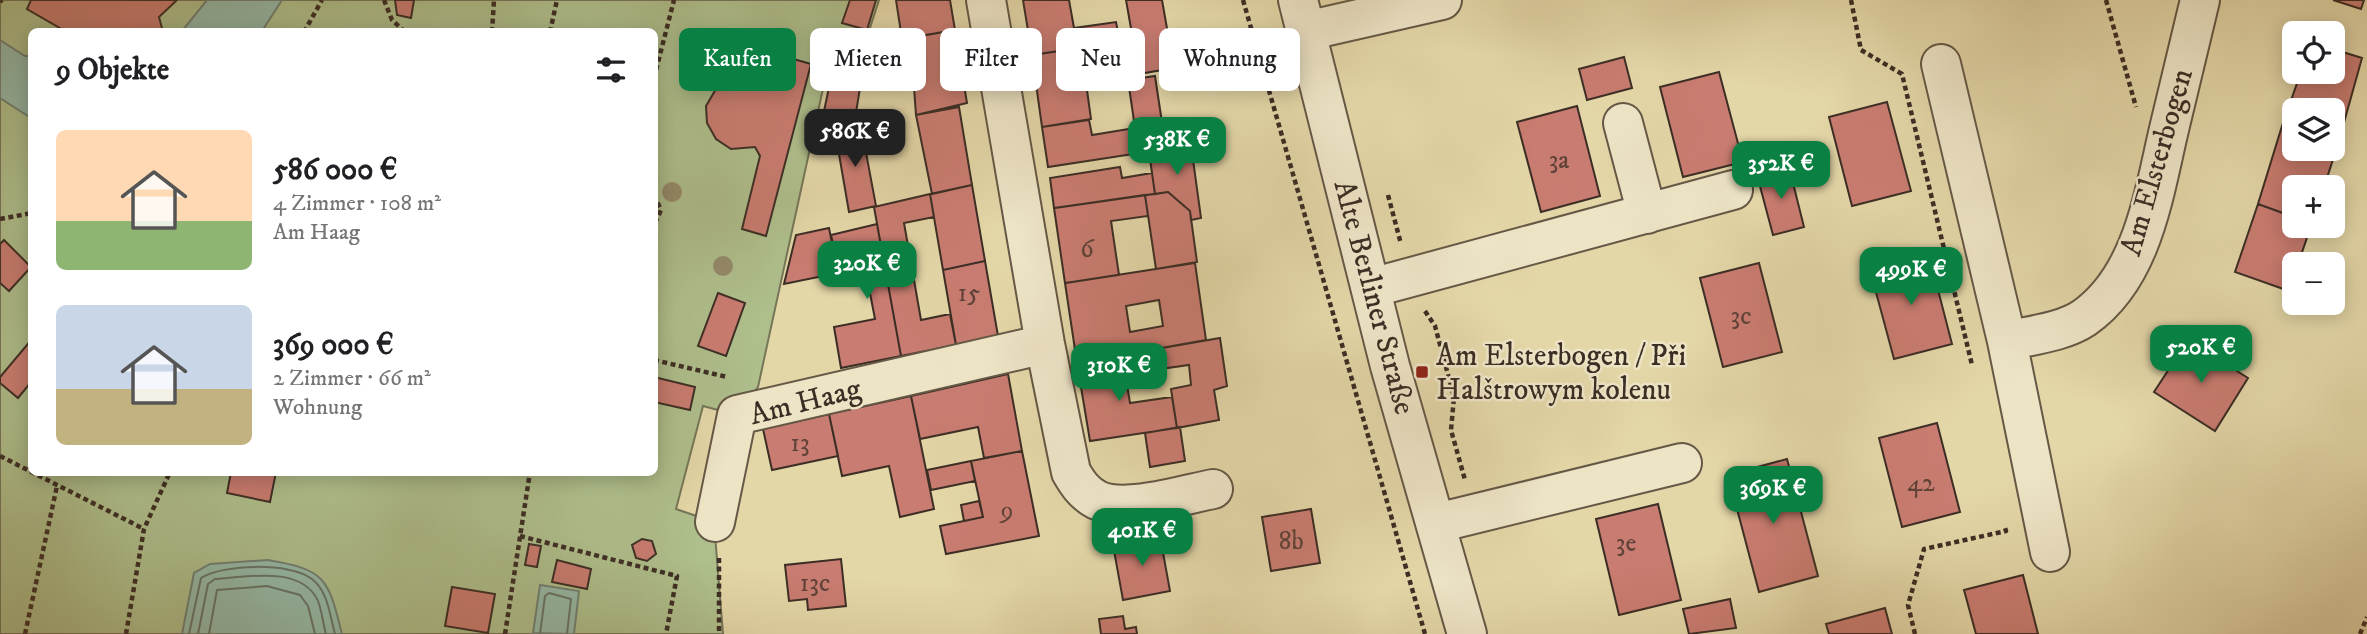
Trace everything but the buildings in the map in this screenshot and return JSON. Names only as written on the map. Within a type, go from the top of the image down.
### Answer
[{"type":"street","points":[[986,0],[1045,344],[1070,472],[1081,489],[1099,501],[1156,501],[1213,489]]},
{"type":"street","points":[[1302,16],[1442,0]]},
{"type":"street","name":"Am Elsterbogen","points":[[2007,341],[2076,323],[2090,313],[2116,284],[2137,247],[2157,180],[2200,0]]},
{"type":"street","name":"Alte Berliner Straße","points":[[1302,16],[1371,288],[1467,634]]},
{"type":"street","points":[[1941,64],[2007,341],[2050,552]]},
{"type":"street","points":[[1623,123],[1647,214]]},
{"type":"street","points":[[1371,288],[1732,190]]},
{"type":"street","name":"Am Haag","points":[[715,522],[737,415],[1045,344]]},
{"type":"street","points":[[1437,523],[1682,463]]},
{"type":"path","points":[[306,28],[322,0]]},
{"type":"path","points":[[384,0],[393,20],[401,28]]},
{"type":"path","points":[[492,28],[494,0]]},
{"type":"path","points":[[551,28],[557,0]]},
{"type":"path","points":[[658,62],[674,0]]},
{"type":"path","points":[[1243,0],[1425,634]]},
{"type":"path","points":[[1850,0],[1861,50],[1902,74],[1973,371]]},
{"type":"path","points":[[2106,0],[2138,116]]},
{"type":"path","points":[[1387,192],[1416,296],[1435,326],[1454,397],[1451,430],[1474,513]]},
{"type":"path","points":[[0,219],[28,214]]},
{"type":"path","points":[[658,361],[727,377]]},
{"type":"path","points":[[0,456],[28,471]]},
{"type":"path","points":[[38,476],[144,530]]},
{"type":"path","points":[[126,634],[144,530],[168,476]]},
{"type":"path","points":[[505,634],[529,476]]},
{"type":"path","points":[[25,634],[57,486]]},
{"type":"path","points":[[1915,634],[1908,605],[1924,548],[2006,531],[2003,518]]},
{"type":"path","points":[[715,522],[721,580],[719,634]]},
{"type":"path","points":[[520,536],[677,576],[666,634]]},
{"type":"path","points":[[2360,634],[2367,617]]},
{"type":"green space","points":[[0,0],[879,0],[870,28],[810,28],[810,91],[823,91],[758,387],[737,415],[703,406],[676,509],[714,522],[723,634],[0,634]]},
{"type":"water","points":[[207,0],[282,0],[264,28],[184,28]]},
{"type":"water","points":[[0,40],[28,56],[28,116],[0,98]]},
{"type":"water","points":[[268,560],[302,568],[322,580],[333,601],[342,634],[182,634],[194,573],[210,564]]},
{"type":"water","points":[[540,585],[579,591],[574,634],[533,633]]},
{"type":"place","name":"Am Elsterbogen / Při Halštrowym kolenu","points":[[1422,372]]}]
